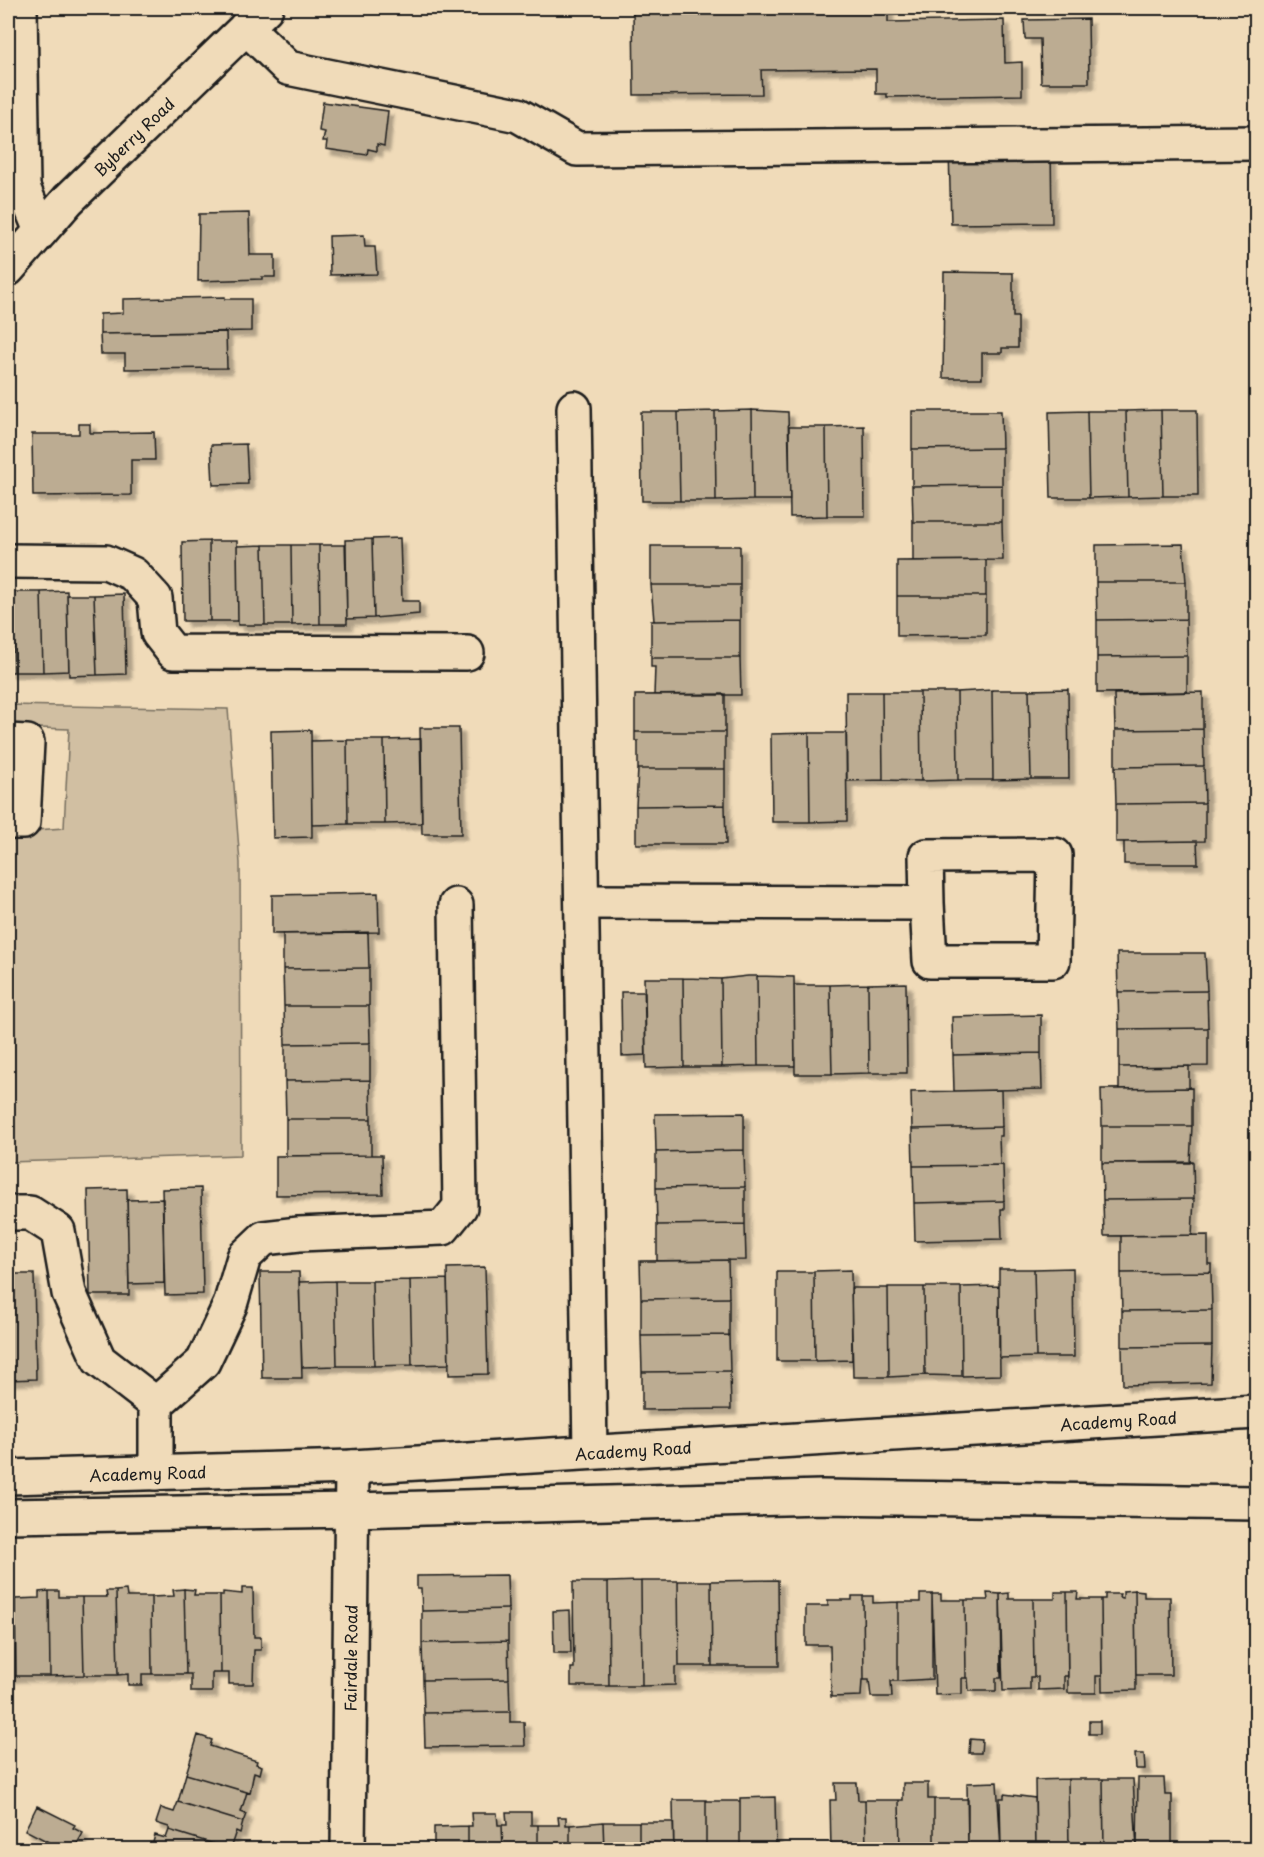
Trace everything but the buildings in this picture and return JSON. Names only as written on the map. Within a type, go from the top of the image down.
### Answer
[{"type":"main road","points":[[20,8],[22,187],[40,231]]},
{"type":"main road","points":[[256,17],[288,68],[518,115],[577,149],[1257,143]]},
{"type":"main road","name":"Byberry Road","points":[[8,269],[68,200],[256,17]]},
{"type":"main road","points":[[574,408],[590,1452]]},
{"type":"main road","points":[[8,561],[106,562],[133,574],[155,598],[158,633],[173,652],[467,653]]},
{"type":"main road","points":[[8,741],[27,742],[23,822],[8,822]]},
{"type":"main road","points":[[1055,855],[1053,961],[930,961],[927,903],[926,856],[1055,855]]},
{"type":"main road","points":[[582,902],[927,903]]},
{"type":"main road","points":[[156,1473],[156,1404],[203,1362],[230,1305],[244,1257],[264,1238],[299,1234],[442,1228],[460,1207],[456,905]]},
{"type":"main road","points":[[8,1213],[30,1213],[58,1232],[69,1293],[99,1360],[156,1404]]},
{"type":"main road","name":"Academy Road","points":[[8,1477],[352,1467],[1257,1412]]},
{"type":"main road","name":"Fairdale Road","points":[[348,1850],[352,1467]]},
{"type":"main road","points":[[8,1516],[353,1510],[822,1497],[1257,1503]]},
{"type":"shaded area","points":[[8,705],[228,709],[240,863],[241,1155],[8,1162],[8,832],[64,828],[69,729],[8,727]]}]
